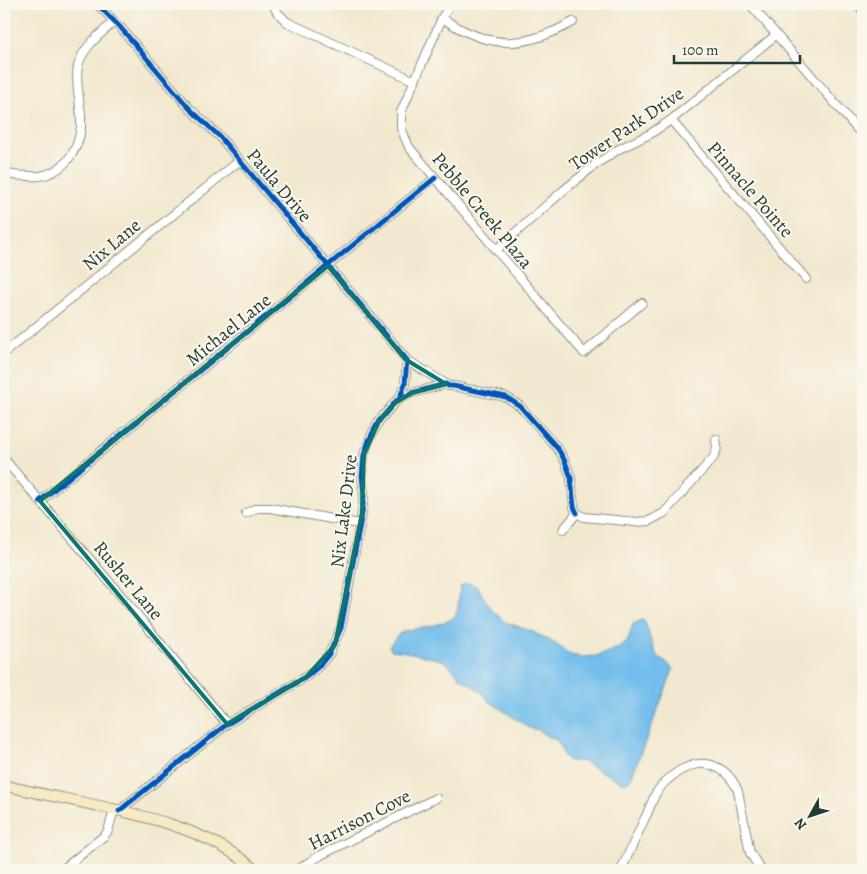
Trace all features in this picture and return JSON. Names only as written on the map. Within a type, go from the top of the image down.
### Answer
[{"type":"street","name":"Paula Drive","points":[[97,4],[190,109],[220,137],[407,360],[446,384]]},
{"type":"street","points":[[273,4],[277,12],[287,22],[414,81]]},
{"type":"street","name":"Pebble Creek Plaza","points":[[450,4],[442,18],[401,112],[401,128],[409,147],[584,353],[642,304]]},
{"type":"street","points":[[750,4],[857,129]]},
{"type":"street","points":[[859,4],[863,9]]},
{"type":"street","points":[[442,18],[461,30],[498,42],[532,40],[546,36],[573,22]]},
{"type":"street","points":[[4,174],[41,175],[59,168],[71,157],[79,139],[81,124],[78,65],[90,43],[114,22]]},
{"type":"street","name":"Tower Park Drive","points":[[496,250],[596,164],[671,120],[776,35]]},
{"type":"street","name":"Pinnacle Pointe","points":[[671,120],[806,279]]},
{"type":"street","name":"Nix Lane","points":[[4,353],[239,161]]},
{"type":"street","name":"Michael Lane","points":[[40,501],[434,178]]},
{"type":"street","points":[[399,400],[405,384],[407,360]]},
{"type":"street","name":"Nix Lake Drive","points":[[117,811],[227,724],[306,677],[330,654],[342,622],[360,524],[364,495],[362,467],[369,440],[379,421],[399,400],[412,393],[446,384],[448,386],[506,397],[520,406],[558,449],[571,478],[574,507],[577,513]]},
{"type":"street","points":[[563,530],[577,513],[584,517],[636,522],[649,521],[661,515],[712,460],[716,448],[716,439]]},
{"type":"street","name":"Rusher Lane","points":[[4,459],[130,606],[227,724]]},
{"type":"street","points":[[246,513],[257,508],[270,508],[360,524]]},
{"type":"street","points":[[621,870],[654,797],[660,788],[682,770],[694,765],[703,764],[719,768],[734,782],[738,790],[750,853],[761,870]]},
{"type":"street","points":[[4,785],[155,820],[200,835],[241,858],[255,870]]},
{"type":"street","name":"Harrison Cove","points":[[297,870],[321,855],[436,798]]},
{"type":"street","points":[[62,870],[104,836],[117,811]]},
{"type":"highlighted area","points":[[328,266],[405,359],[446,384],[412,393],[395,403],[379,421],[364,455],[362,513],[335,645],[306,677],[227,724],[40,501]]},
{"type":"water","points":[[468,583],[477,586],[491,609],[505,622],[531,631],[551,641],[571,655],[582,657],[597,656],[621,647],[628,640],[633,624],[644,621],[655,652],[673,670],[629,781],[623,783],[582,761],[569,761],[564,757],[556,740],[538,730],[529,728],[489,701],[484,694],[462,679],[445,661],[390,648],[389,646],[404,631],[433,626],[453,618],[457,611],[461,586]]},
{"type":"cycle path","points":[[97,4],[120,27],[190,109],[220,137],[407,360],[405,384],[399,400]]},
{"type":"cycle path","points":[[40,501],[435,178]]},
{"type":"cycle path","points":[[119,811],[227,724],[306,677],[329,654],[341,628],[362,513],[364,455],[379,421],[396,401],[412,393],[446,384],[448,386],[506,397],[520,406],[558,449],[571,478],[574,507],[577,513]]}]
